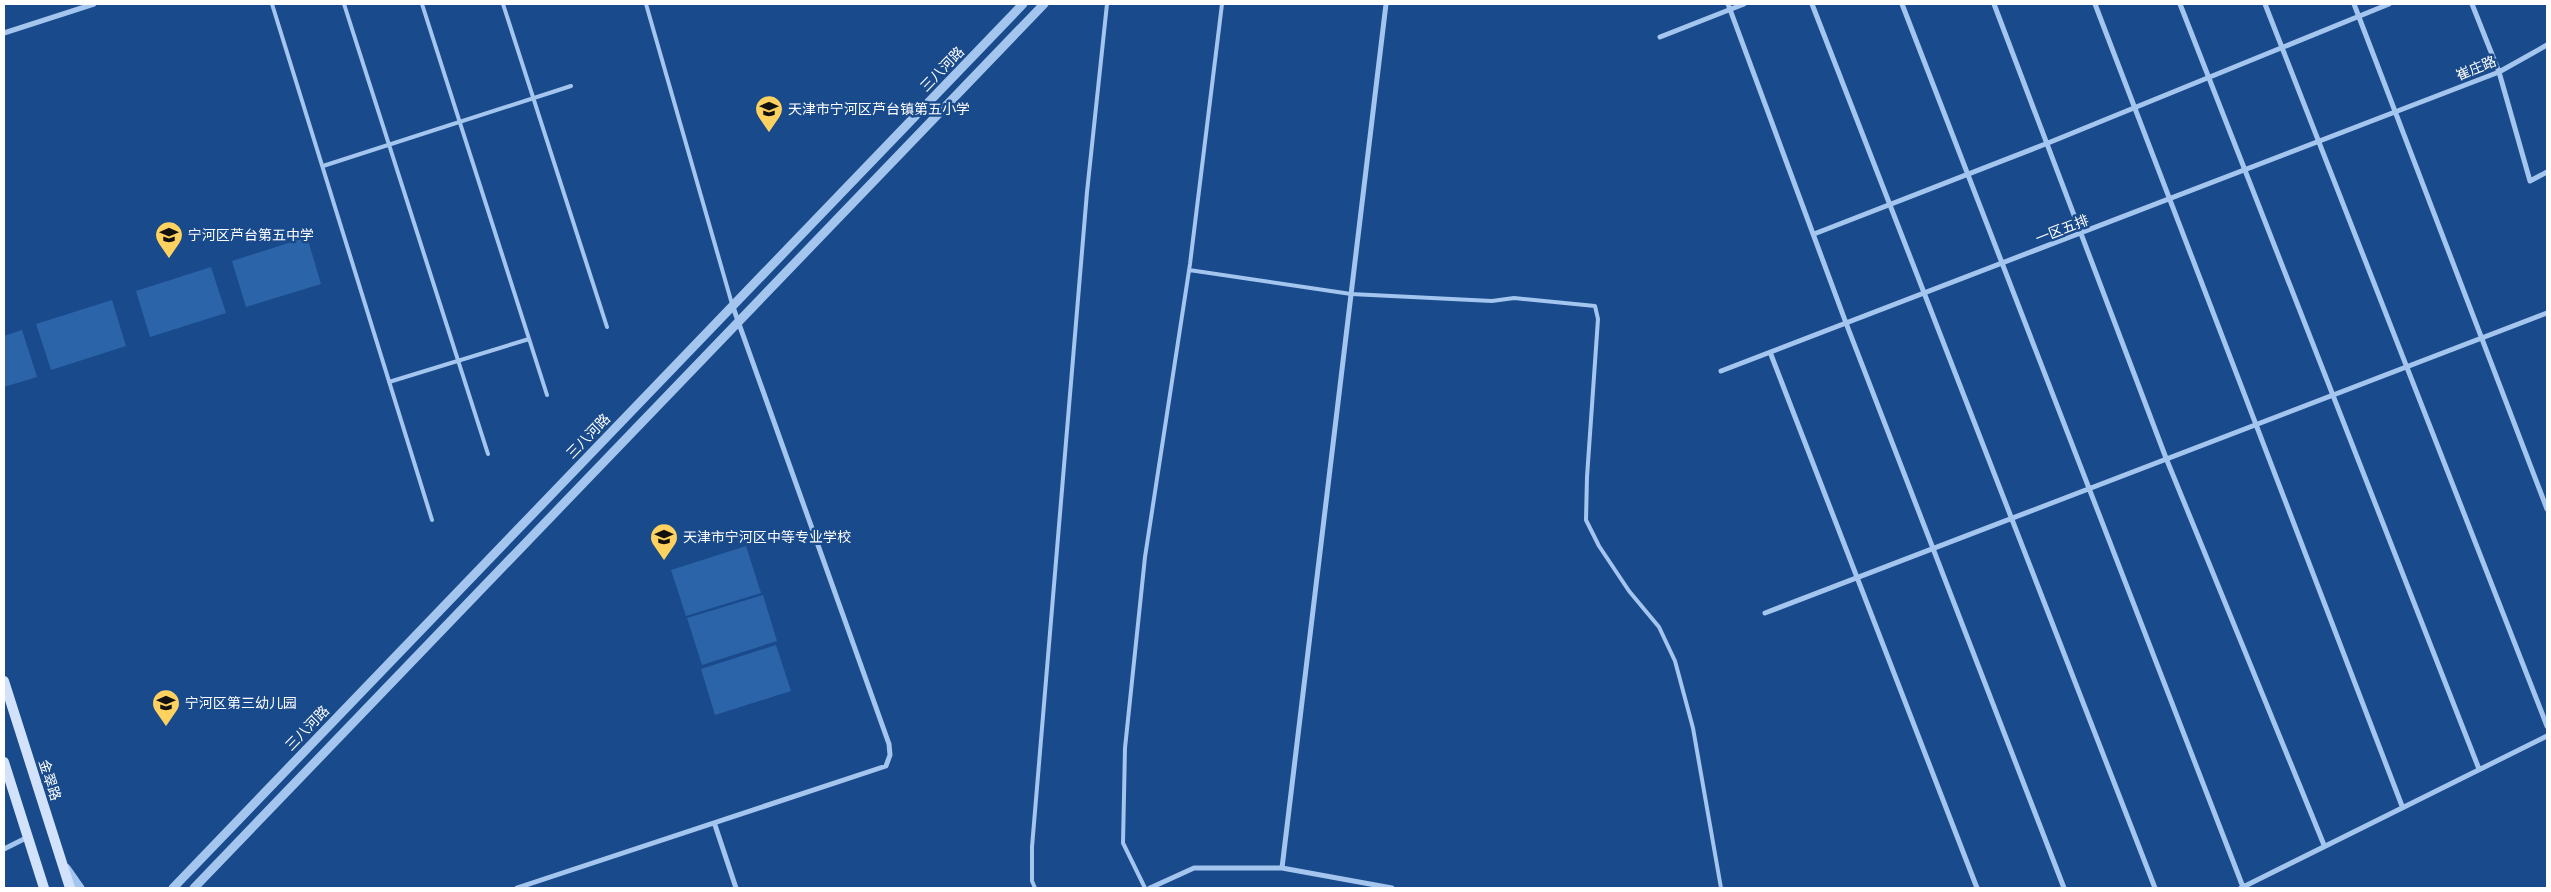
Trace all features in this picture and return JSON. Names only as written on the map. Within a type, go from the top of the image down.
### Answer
[{"type":"main road","name":"金翠路","points":[[4,681],[70,888]]},
{"type":"main road","points":[[4,762],[44,888]]},
{"type":"street","points":[[4,33],[94,4]]},
{"type":"street","name":"三八河路","points":[[173,888],[1023,4]]},
{"type":"street","name":"三八河路","points":[[194,888],[1044,4]]},
{"type":"street","points":[[1282,868],[1386,4]]},
{"type":"street","points":[[1660,37],[1729,7],[1744,4]]},
{"type":"street","points":[[1812,4],[2155,888]]},
{"type":"street","points":[[1902,4],[2241,888],[2402,806],[2547,736]]},
{"type":"street","points":[[1994,4],[2083,233],[2166,458],[2324,845]]},
{"type":"street","points":[[2095,4],[2402,806]]},
{"type":"street","points":[[2180,4],[2479,769]]},
{"type":"street","points":[[2265,4],[2547,726]]},
{"type":"street","points":[[2354,4],[2547,509]]},
{"type":"street","points":[[1814,234],[1891,206],[2388,4]]},
{"type":"street","points":[[2472,4],[2499,72],[2530,181],[2547,172]]},
{"type":"street","points":[[1729,7],[1846,323],[2064,888]]},
{"type":"street","name":"崔庄路","points":[[2410,106],[2499,72],[2547,45]]},
{"type":"street","name":"一区五排","points":[[1721,371],[2410,106]]},
{"type":"street","points":[[517,888],[715,825],[886,766],[890,756],[889,744],[733,307]]},
{"type":"street","points":[[1765,613],[2256,423],[2547,313]]},
{"type":"street","points":[[1770,352],[1977,888]]},
{"type":"street","points":[[715,825],[736,888]]},
{"type":"street","points":[[4,849],[28,837]]},
{"type":"street","points":[[62,864],[80,888]]},
{"type":"street","points":[[1150,888],[1194,868],[1282,868],[1392,888]]},
{"type":"street","points":[[539,881],[541,888]]},
{"type":"lane","points":[[272,4],[432,520]]},
{"type":"lane","points":[[344,4],[488,454]]},
{"type":"lane","points":[[422,4],[547,395]]},
{"type":"lane","points":[[503,4],[607,328]]},
{"type":"lane","points":[[646,4],[733,307]]},
{"type":"lane","points":[[1034,888],[1032,881],[1032,847],[1087,192],[1107,4]]},
{"type":"lane","points":[[1145,888],[1123,843],[1125,748],[1145,557],[1190,270],[1222,4]]},
{"type":"lane","points":[[323,166],[571,86]]},
{"type":"lane","points":[[1190,270],[1351,294],[1492,301],[1514,298],[1595,306],[1598,319],[1587,477],[1586,520],[1599,546],[1629,591],[1659,627],[1675,661],[1693,728],[1721,888]]},
{"type":"lane","points":[[389,382],[529,340]]},
{"type":"shaded area","points":[[307,237],[321,284],[246,307],[232,261]]},
{"type":"shaded area","points":[[211,267],[226,313],[150,337],[136,291]]},
{"type":"shaded area","points":[[112,300],[126,346],[51,370],[36,324]]},
{"type":"shaded area","points":[[22,330],[37,377],[4,387],[4,336]]},
{"type":"shaded area","points":[[746,546],[761,593],[686,616],[671,570]]},
{"type":"shaded area","points":[[763,595],[777,641],[702,665],[687,618]]},
{"type":"shaded area","points":[[776,645],[791,691],[715,715],[701,669]]},
{"type":"place","name":"天津市宁河区芦台镇第五小学","points":[[769,133]]},
{"type":"place","name":"宁河区芦台第五中学","points":[[169,259]]},
{"type":"place","name":"天津市宁河区中等专业学校","points":[[664,561]]},
{"type":"place","name":"宁河区第三幼儿园","points":[[166,727]]}]
